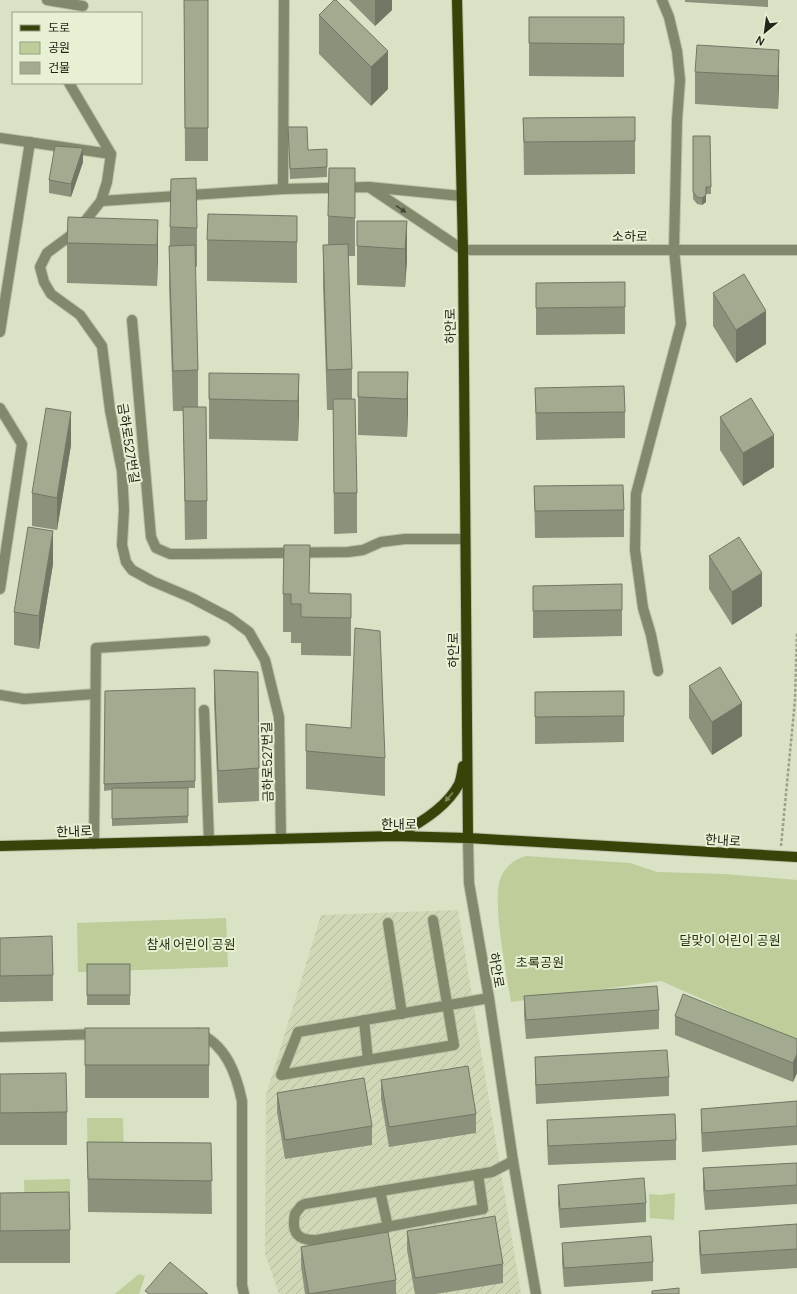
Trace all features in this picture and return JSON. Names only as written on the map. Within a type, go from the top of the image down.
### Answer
[{"type":"main road","name":"하안로","points":[[458,0],[463,250],[466,748],[468,838]]},
{"type":"main road","points":[[394,836],[437,810],[450,796],[459,784],[466,748]]},
{"type":"main road","name":"한내로","points":[[0,846],[394,836],[468,838],[797,857]]},
{"type":"street","points":[[47,0],[83,6]]},
{"type":"street","points":[[283,189],[284,0]]},
{"type":"street","points":[[658,671],[651,635],[643,608],[635,550],[636,494],[681,324],[674,249],[677,120],[680,80],[677,51],[669,17],[662,0]]},
{"type":"street","points":[[70,84],[111,154]]},
{"type":"street","points":[[0,138],[111,154]]},
{"type":"street","points":[[0,332],[30,142]]},
{"type":"street","name":"금하로527번길","points":[[111,154],[107,182],[101,201],[78,230],[47,253],[40,267],[44,282],[51,294],[80,315],[102,346],[110,410],[122,471],[124,510],[122,545],[126,562],[132,570],[152,581],[192,598],[230,618],[249,632],[265,660],[279,717],[281,839]]},
{"type":"street","points":[[369,187],[463,250]]},
{"type":"street","points":[[101,201],[283,189],[369,187],[461,196]]},
{"type":"street","name":"소하로","points":[[463,250],[797,250]]},
{"type":"street","points":[[132,320],[151,537],[156,548],[170,554],[348,552],[363,550],[381,542],[405,539],[465,540]]},
{"type":"street","points":[[0,408],[22,444],[0,589]]},
{"type":"street","points":[[94,844],[96,648],[205,641]]},
{"type":"street","points":[[0,695],[24,698],[95,694]]},
{"type":"street","points":[[204,710],[209,841]]},
{"type":"street","name":"하안로","points":[[468,838],[469,883],[489,998],[513,1161],[536,1294]]},
{"type":"street","points":[[434,920],[448,1006],[454,1045],[281,1075],[298,1032],[448,1006],[489,998]]},
{"type":"street","points":[[388,923],[402,1014]]},
{"type":"street","points":[[364,1020],[368,1060]]},
{"type":"street","points":[[184,1033],[200,1033],[221,1049],[236,1077],[242,1101],[242,1285],[244,1294]]},
{"type":"street","points":[[0,1037],[108,1034]]},
{"type":"street","points":[[478,1174],[482,1209],[306,1240],[301,1238],[295,1231],[295,1214],[302,1206],[380,1191],[478,1174],[492,1172],[513,1161]]},
{"type":"street","points":[[380,1191],[388,1226]]},
{"type":"path","points":[[780,856],[795,700],[797,633]]},
{"type":"shaded area","points":[[458,910],[521,1294],[279,1294],[265,1254],[266,1095],[321,915]]},
{"type":"green space","name":"달맞이 어린이 공원","points":[[526,856],[630,863],[657,872],[724,874],[797,880],[797,1041],[661,981],[511,1002],[501,938],[498,888],[501,877],[508,866],[518,859]]},
{"type":"green space","name":"참새 어린이 공원","points":[[226,918],[228,967],[78,972],[77,923]]},
{"type":"green space","points":[[87,1118],[123,1118],[124,1163],[88,1164]]},
{"type":"green space","points":[[70,1179],[70,1218],[25,1218],[24,1180]]},
{"type":"green space","points":[[675,1193],[674,1220],[650,1218],[649,1194],[660,1195]]},
{"type":"green space","points":[[139,1274],[145,1276],[139,1294],[115,1294]]},
{"type":"building","points":[[184,0],[208,0],[208,128],[185,128]]},
{"type":"building","points":[[334,0],[336,0],[388,51],[371,67],[319,15]]},
{"type":"building","points":[[529,17],[624,17],[624,44],[529,43]]},
{"type":"building","points":[[697,45],[779,50],[778,76],[695,72]]},
{"type":"building","points":[[635,117],[635,141],[524,142],[523,118]]},
{"type":"building","points":[[288,127],[307,127],[308,150],[327,149],[327,167],[290,169]]},
{"type":"building","points":[[693,136],[710,136],[711,187],[706,187],[706,195],[702,198],[697,197],[693,192]]},
{"type":"building","points":[[55,146],[83,148],[71,184],[49,180]]},
{"type":"building","points":[[329,168],[355,168],[355,218],[328,216]]},
{"type":"building","points":[[196,178],[197,228],[170,227],[171,179]]},
{"type":"building","points":[[208,214],[297,216],[297,242],[207,240]]},
{"type":"building","points":[[68,217],[158,220],[157,245],[67,243]]},
{"type":"building","points":[[357,221],[407,221],[405,249],[357,246]]},
{"type":"building","points":[[348,244],[352,369],[327,370],[323,245]]},
{"type":"building","points":[[195,245],[198,370],[173,371],[169,246]]},
{"type":"building","points":[[744,274],[766,311],[736,330],[713,293]]},
{"type":"building","points":[[625,282],[625,307],[536,308],[536,283]]},
{"type":"building","points":[[358,372],[408,372],[407,399],[358,397]]},
{"type":"building","points":[[209,373],[299,374],[298,401],[209,399]]},
{"type":"building","points":[[624,386],[625,412],[536,413],[535,388]]},
{"type":"building","points":[[751,398],[774,435],[743,453],[720,417]]},
{"type":"building","points":[[333,399],[355,399],[357,493],[334,493]]},
{"type":"building","points":[[183,407],[206,407],[207,501],[185,501]]},
{"type":"building","points":[[46,408],[71,412],[57,498],[32,493]]},
{"type":"building","points":[[623,485],[624,510],[535,511],[534,486]]},
{"type":"building","points":[[28,527],[53,531],[39,616],[14,612]]},
{"type":"building","points":[[739,537],[762,573],[732,592],[709,556]]},
{"type":"building","points":[[284,545],[310,545],[309,593],[351,594],[351,618],[301,617],[301,604],[291,604],[291,594],[283,594]]},
{"type":"building","points":[[622,584],[622,610],[533,611],[533,586]]},
{"type":"building","points":[[355,628],[380,631],[385,758],[306,751],[306,724],[351,728]]},
{"type":"building","points":[[720,667],[742,703],[712,722],[689,686]]},
{"type":"building","points":[[214,670],[258,672],[259,768],[218,771]]},
{"type":"building","points":[[195,688],[195,781],[104,784],[105,691]]},
{"type":"building","points":[[624,691],[624,716],[535,717],[535,692]]},
{"type":"building","points":[[112,788],[188,788],[188,816],[112,819]]},
{"type":"building","points":[[52,936],[53,975],[0,976],[0,938]]},
{"type":"building","points":[[87,964],[130,964],[130,995],[87,995]]},
{"type":"building","points":[[657,986],[659,1010],[526,1020],[524,996]]},
{"type":"building","points":[[683,994],[797,1039],[797,1054],[793,1063],[675,1016]]},
{"type":"building","points":[[85,1028],[209,1028],[209,1065],[85,1065]]},
{"type":"building","points":[[667,1050],[669,1077],[536,1085],[535,1057]]},
{"type":"building","points":[[468,1066],[476,1114],[389,1127],[381,1080]]},
{"type":"building","points":[[66,1073],[67,1112],[0,1113],[0,1074]]},
{"type":"building","points":[[364,1078],[372,1126],[285,1140],[277,1093]]},
{"type":"building","points":[[797,1101],[797,1126],[702,1133],[701,1109]]},
{"type":"building","points":[[675,1114],[676,1140],[548,1146],[547,1120]]},
{"type":"building","points":[[87,1142],[211,1143],[212,1181],[88,1179]]},
{"type":"building","points":[[797,1163],[797,1185],[705,1191],[703,1168]]},
{"type":"building","points":[[644,1178],[646,1203],[560,1209],[558,1185]]},
{"type":"building","points":[[69,1192],[70,1230],[0,1231],[0,1193]]},
{"type":"building","points":[[495,1216],[503,1264],[415,1278],[407,1231]]},
{"type":"building","points":[[797,1224],[797,1249],[701,1255],[699,1231]]},
{"type":"building","points":[[388,1232],[396,1280],[309,1294],[301,1247]]},
{"type":"building","points":[[651,1236],[653,1262],[564,1268],[562,1243]]},
{"type":"building","points":[[170,1262],[208,1294],[149,1294],[145,1291]]},
{"type":"building","points":[[679,1288],[679,1294],[652,1294],[652,1291]]},
{"type":"park label","name":"초록공원","points":[[540,962]]}]
